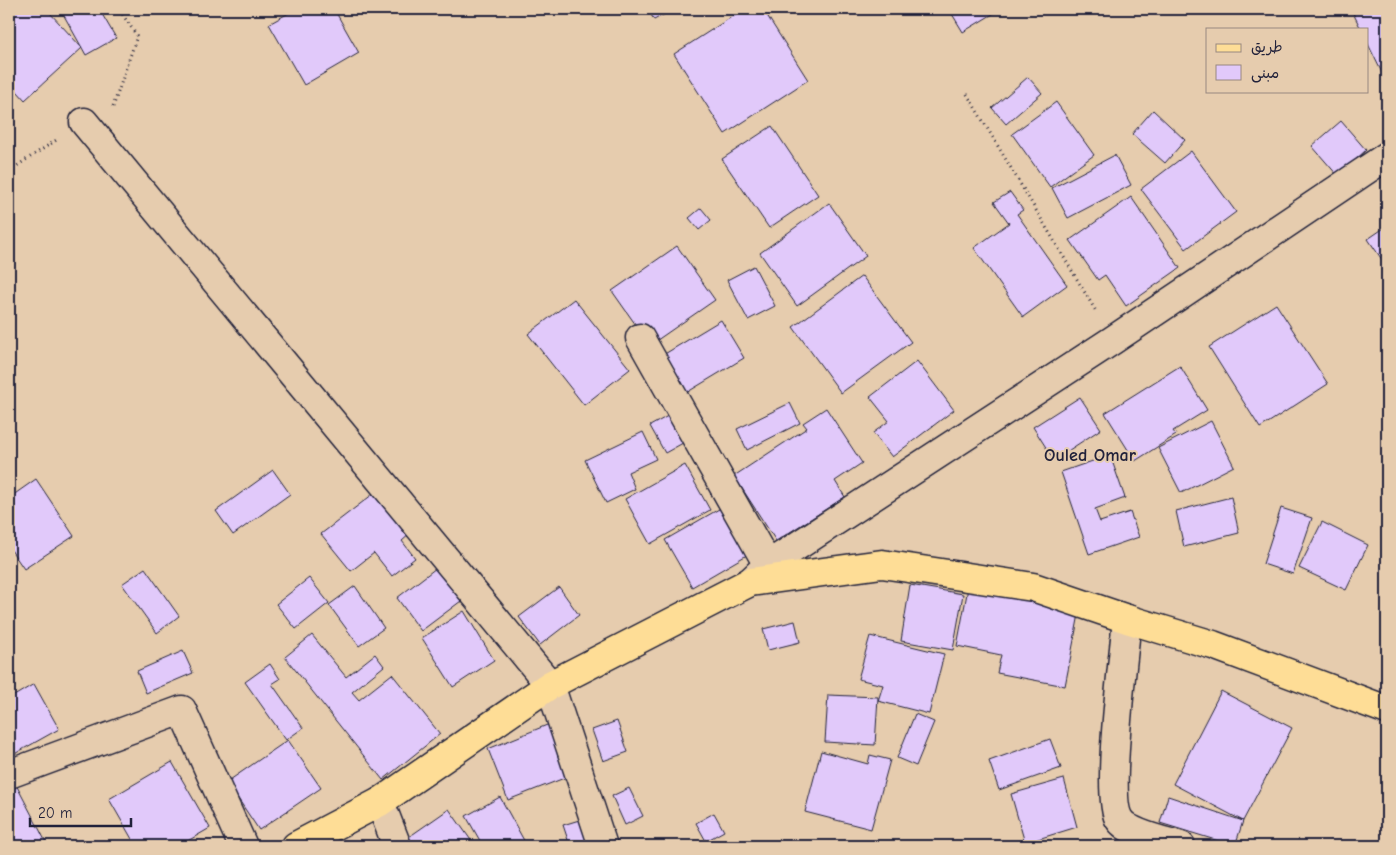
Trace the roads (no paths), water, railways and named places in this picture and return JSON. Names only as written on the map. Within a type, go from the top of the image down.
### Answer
[{"type":"main road","points":[[296,846],[380,802],[550,685],[759,573],[882,564],[1033,587],[1127,619],[1213,645],[1387,710]]},
{"type":"street","points":[[84,122],[550,685],[603,846]]},
{"type":"street","points":[[640,338],[759,573],[1113,340],[1387,156]]},
{"type":"street","points":[[1127,619],[1114,775],[1114,801],[1119,820],[1133,838],[1181,846]]},
{"type":"street","points":[[9,774],[182,710],[243,846]]},
{"type":"street","points":[[380,802],[398,846]]},
{"type":"district","name":"Ouled Omar","points":[[1090,455]]}]
